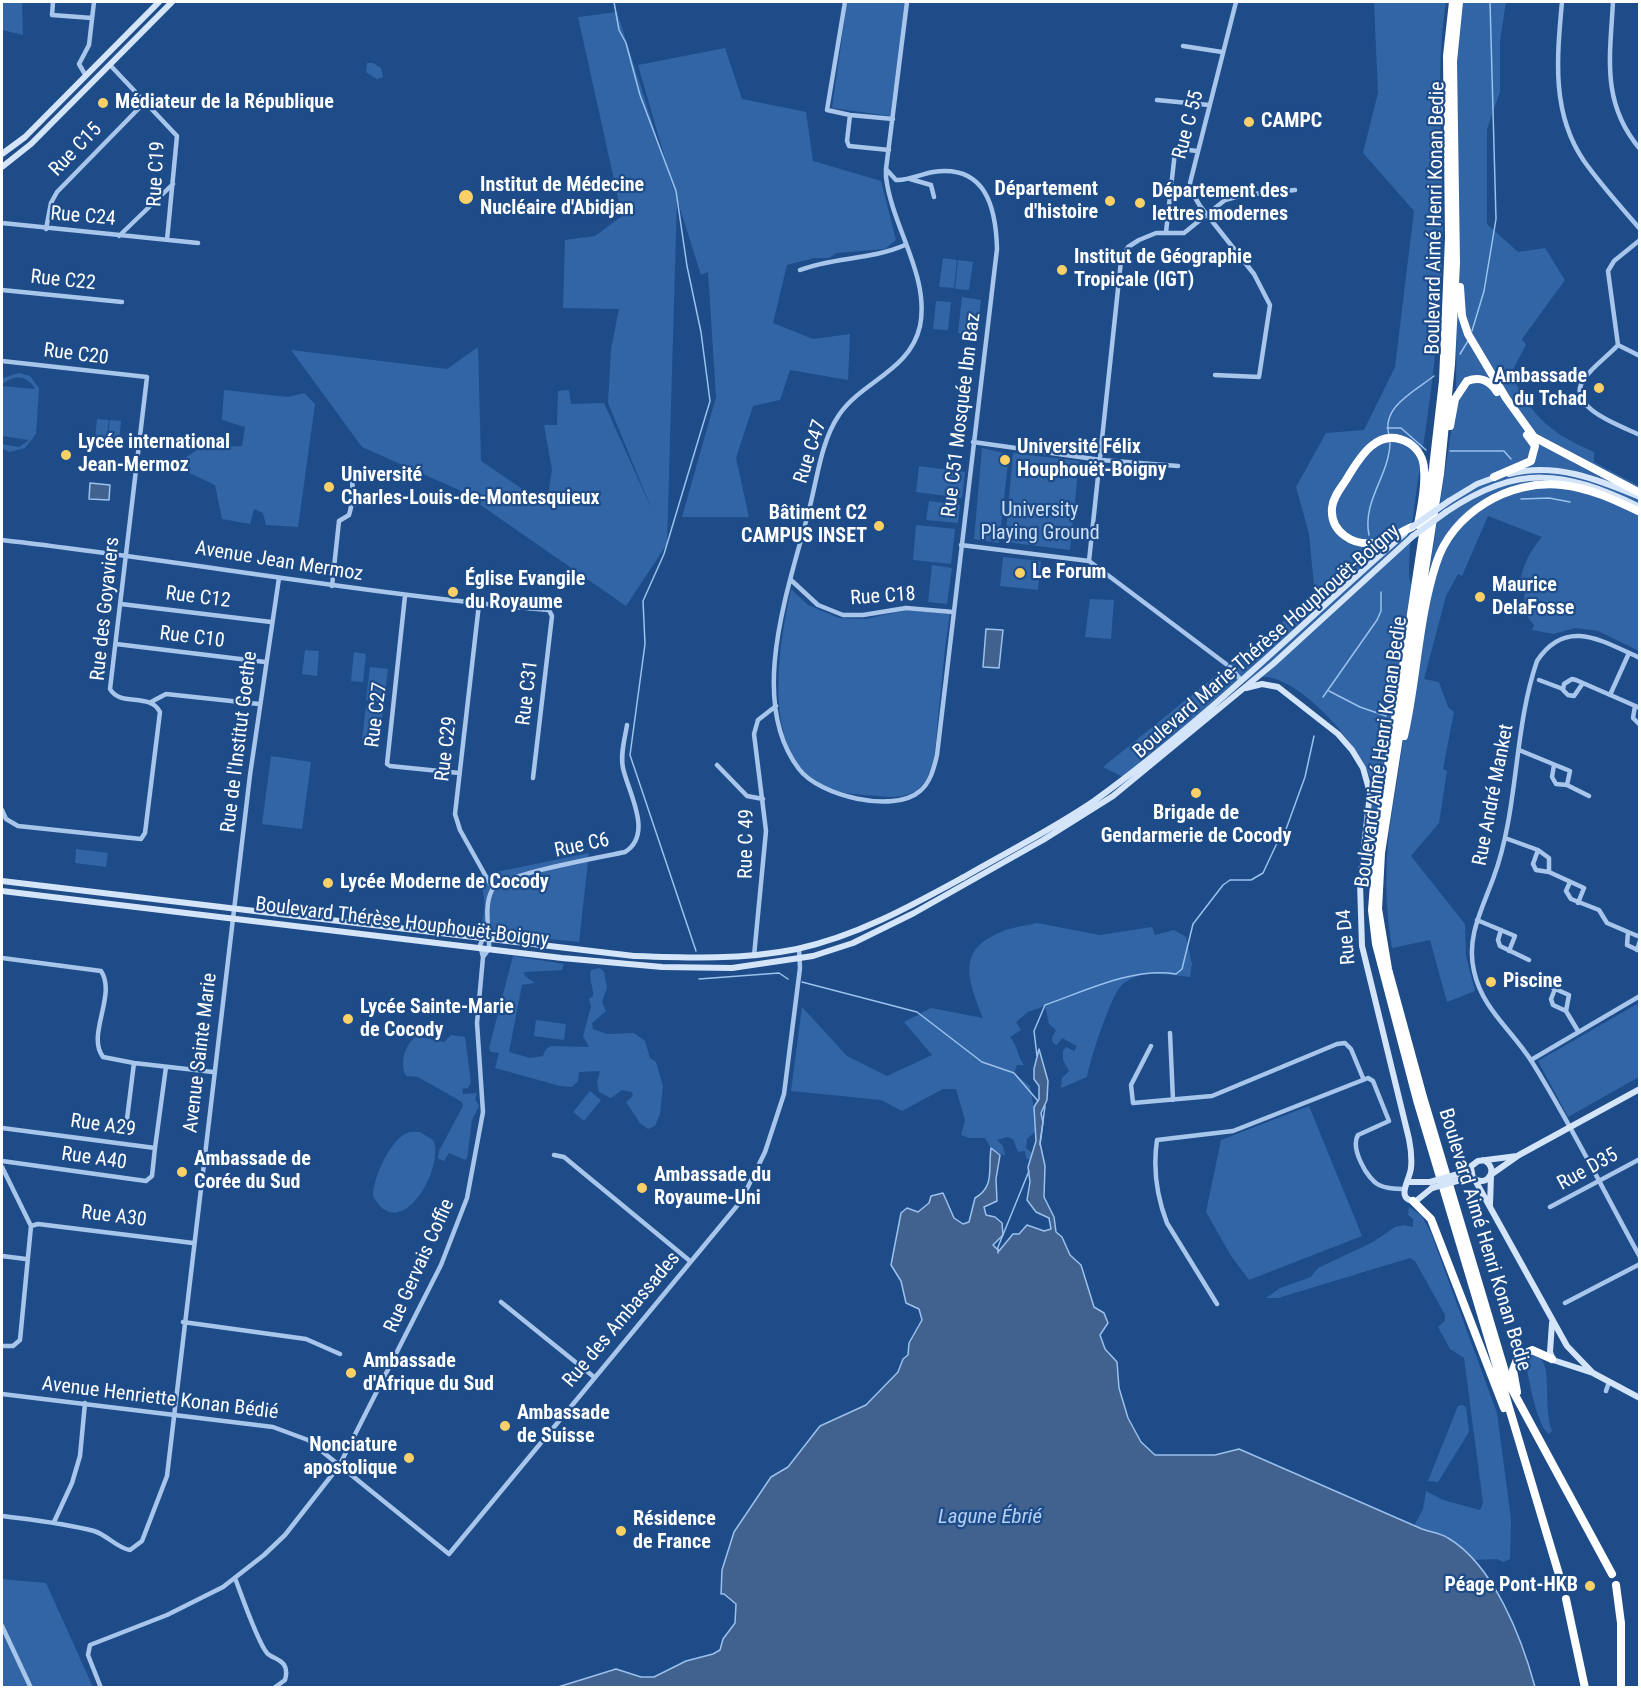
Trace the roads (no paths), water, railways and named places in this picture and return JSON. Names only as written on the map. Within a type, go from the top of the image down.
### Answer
[{"type":"highway","name":"Boulevard Aimé Henri Konan Bedie","points":[[1453,2],[1447,56],[1448,364],[1440,474],[1378,885],[1382,943],[1423,1097],[1513,1392],[1612,1574]]},
{"type":"highway","name":"Boulevard Aimé Henri Konan Bedie","points":[[1459,2],[1453,61],[1456,263],[1452,349],[1443,381],[1433,468],[1375,853],[1372,910],[1376,944],[1417,1100],[1563,1588]]},
{"type":"highway","points":[[1456,263],[1460,277],[1462,316],[1468,334],[1506,398],[1534,437],[1640,495]]},
{"type":"highway","points":[[1440,474],[1455,399],[1467,381],[1482,379],[1492,385],[1535,446],[1534,456],[1526,465],[1494,477]]},
{"type":"highway","points":[[1412,531],[1377,543],[1359,544],[1345,537],[1332,516],[1336,495],[1362,454],[1374,443],[1390,439],[1407,442],[1416,449],[1424,468],[1412,577],[1414,587]]},
{"type":"highway","points":[[1392,786],[1408,719],[1432,575],[1445,544],[1464,520],[1490,500],[1526,486],[1542,485],[1588,490],[1640,512]]},
{"type":"highway","points":[[1413,1201],[1431,1219],[1520,1445]]},
{"type":"highway","points":[[1525,1415],[1515,1383],[1515,1362],[1523,1352],[1532,1350],[1552,1359]]},
{"type":"highway","points":[[1616,1585],[1621,1623],[1620,1688]]},
{"type":"highway","points":[[1566,1599],[1586,1688]]},
{"type":"main road","points":[[153,2],[152,9],[158,16]]},
{"type":"main road","points":[[2,154],[25,137],[159,2]]},
{"type":"main road","points":[[2,167],[32,144],[172,2]]},
{"type":"main road","name":"Boulevard Marie-Thérèse Houphouët-Boigny","points":[[799,948],[835,939],[924,899],[1080,810],[1154,754],[1449,501],[1494,477],[1530,471],[1575,473],[1640,495]]},
{"type":"main road","name":"Boulevard Marie-Thérèse Houphouët-Boigny","points":[[800,959],[839,949],[894,923],[1087,814],[1146,770],[1242,689],[1412,531],[1492,485],[1521,478],[1543,478],[1590,484],[1640,507]]},
{"type":"main road","name":"Rue D4","points":[[1242,689],[1270,685],[1296,700],[1348,745],[1358,758],[1367,780],[1369,807],[1360,883],[1362,946],[1409,1139],[1412,1158],[1408,1182],[1403,1189]]},
{"type":"main road","name":"Boulevard Thérèse Houphouët-Boigny","points":[[2,881],[634,956],[712,959],[754,956],[799,948]]},
{"type":"main road","points":[[11,892],[13,882]]},
{"type":"main road","name":"Boulevard Thérèse Houphouët-Boigny","points":[[2,891],[233,920],[687,969],[754,966],[800,959]]},
{"type":"main road","points":[[1463,1176],[1486,1181],[1519,1155],[1569,1130],[1640,1089]]},
{"type":"main road","points":[[1408,1182],[1416,1180],[1431,1185],[1463,1176],[1475,1162],[1519,1155]]},
{"type":"main road","points":[[1482,1160],[1491,1166],[1490,1205]]},
{"type":"main road","points":[[1471,1168],[1474,1179],[1568,1348],[1570,1355],[1564,1362]]},
{"type":"main road","points":[[1422,1182],[1425,1193]]},
{"type":"main road","points":[[1403,1189],[1406,1197],[1413,1201],[1419,1200],[1431,1185]]},
{"type":"main road","points":[[1551,1317],[1552,1359],[1558,1363],[1564,1362],[1593,1373],[1640,1398]]},
{"type":"main road","points":[[1551,1348],[1557,1344],[1568,1348],[1593,1373]]},
{"type":"street","points":[[53,2],[52,15],[92,18]]},
{"type":"street","points":[[86,76],[79,64],[89,45],[94,2]]},
{"type":"street","points":[[845,2],[826,110],[849,115],[893,119]]},
{"type":"street","name":"Rue C47","points":[[907,2],[886,170],[887,185],[921,292],[922,309],[918,334],[909,351],[896,367],[852,400],[833,426],[791,580],[776,650],[776,706],[792,759],[801,771],[826,791],[888,801],[911,798],[927,783],[937,755]]},
{"type":"street","name":"Rue C 55","points":[[1215,375],[1259,377],[1270,305],[1254,274],[1207,214],[1193,194],[1190,183],[1236,2]]},
{"type":"street","points":[[1562,2],[1558,52],[1559,95],[1567,128],[1584,160],[1640,229]]},
{"type":"street","points":[[1613,2],[1609,73],[1613,103],[1628,136],[1640,149]]},
{"type":"street","points":[[1183,46],[1222,52]]},
{"type":"street","name":"Rue C19","points":[[110,64],[177,136],[167,240]]},
{"type":"street","points":[[1157,100],[1209,105]]},
{"type":"street","name":"Rue C15","points":[[46,229],[51,203],[57,192],[145,102]]},
{"type":"street","points":[[849,115],[847,141],[849,146],[889,150]]},
{"type":"street","points":[[1166,232],[1175,152],[1180,149],[1197,151]]},
{"type":"street","points":[[886,170],[896,180],[907,178],[927,182],[931,185],[934,197]]},
{"type":"street","name":"Rue C51 Mosquée Ibn Baz","points":[[907,178],[940,172],[966,176],[981,185],[995,216],[997,249],[972,442],[937,755]]},
{"type":"street","points":[[119,236],[173,184]]},
{"type":"street","points":[[1089,561],[1121,261],[1128,247],[1156,233],[1184,233],[1225,200],[1295,190]]},
{"type":"street","name":"Rue C24","points":[[2,223],[198,243]]},
{"type":"street","points":[[1618,345],[1608,271],[1614,261],[1640,240]]},
{"type":"street","points":[[800,270],[816,263],[886,253],[905,245]]},
{"type":"street","name":"Rue C22","points":[[2,290],[122,302]]},
{"type":"street","points":[[1618,345],[1640,356]]},
{"type":"street","points":[[1618,345],[1585,378],[1581,384],[1581,399],[1592,410],[1640,435]]},
{"type":"street","name":"Rue C20","points":[[2,361],[147,377]]},
{"type":"street","name":"Rue des Goyaviers","points":[[147,377],[110,689],[118,697],[151,702]]},
{"type":"street","points":[[972,442],[1101,460],[1178,466]]},
{"type":"street","points":[[332,586],[339,521],[351,511],[354,489],[351,466]]},
{"type":"street","name":"Avenue Jean Mermoz","points":[[2,540],[127,555],[405,596],[551,612]]},
{"type":"street","points":[[961,544],[1089,561],[1228,666],[1241,680]]},
{"type":"street","name":"Rue de l'Institut Goethe","points":[[234,910],[259,704],[279,578]]},
{"type":"street","name":"Rue C18","points":[[791,580],[818,605],[835,613],[863,615],[906,608],[953,612]]},
{"type":"street","name":"Rue C27","points":[[405,596],[387,763],[390,766],[459,773]]},
{"type":"street","name":"Rue C12","points":[[121,604],[271,622]]},
{"type":"street","name":"Rue C29","points":[[479,604],[459,773],[456,820],[493,889]]},
{"type":"street","name":"Rue C31","points":[[533,778],[551,612]]},
{"type":"street","name":"Rue André Manket","points":[[1640,658],[1585,636],[1566,637],[1549,646],[1537,661],[1519,750],[1505,838],[1477,920],[1472,951],[1478,985],[1494,1015],[1531,1060],[1640,1257]]},
{"type":"street","name":"Rue C10","points":[[116,644],[265,662]]},
{"type":"street","points":[[1610,696],[1629,653]]},
{"type":"street","points":[[1563,689],[1569,679],[1637,707],[1633,718],[1640,725]]},
{"type":"street","points":[[1539,680],[1563,689],[1568,695],[1575,696],[1583,683]]},
{"type":"street","points":[[2,810],[6,819],[18,826],[136,840],[143,837],[160,712],[151,702],[166,694],[259,704]]},
{"type":"street","name":"Rue C 49","points":[[754,956],[766,831],[754,744],[754,728],[763,714],[776,706]]},
{"type":"street","name":"Rue C6","points":[[493,889],[502,881],[517,876],[625,852],[631,848],[638,832],[638,818],[623,767],[627,724]]},
{"type":"street","points":[[1519,750],[1570,771],[1567,785]]},
{"type":"street","points":[[717,765],[747,796],[763,799]]},
{"type":"street","points":[[1554,765],[1556,784],[1567,785],[1589,795]]},
{"type":"street","points":[[1505,838],[1538,850],[1550,860],[1549,872]]},
{"type":"street","points":[[1538,850],[1534,867],[1584,888],[1578,903]]},
{"type":"street","points":[[1570,882],[1567,894],[1578,903],[1599,910],[1607,922],[1640,937]]},
{"type":"street","points":[[483,957],[489,949],[487,930],[493,889]]},
{"type":"street","name":"Avenue Sainte Marie","points":[[54,1522],[105,1536],[123,1549],[138,1546],[167,1476],[183,1322],[234,910]]},
{"type":"street","points":[[1477,920],[1516,937],[1509,951]]},
{"type":"street","points":[[483,957],[480,948],[481,939],[487,930]]},
{"type":"street","points":[[1501,930],[1498,944],[1529,960]]},
{"type":"street","points":[[1628,932],[1628,945],[1638,951],[1640,941]]},
{"type":"street","name":"Rue des Ambassades","points":[[339,1466],[449,1554],[741,1201],[765,1152],[784,1094],[800,959],[799,948]]},
{"type":"street","name":"Rue Gervais Coffie","points":[[101,1688],[88,1655],[90,1645],[168,1615],[235,1578],[285,1535],[339,1466],[441,1265],[467,1198],[483,1112],[477,1023],[483,957]]},
{"type":"street","points":[[2,958],[101,971],[107,984],[98,1049],[105,1058],[134,1064],[213,1072]]},
{"type":"street","points":[[1533,979],[1569,995],[1566,1011]]},
{"type":"street","points":[[1555,989],[1551,999],[1553,1005],[1566,1011],[1578,1031]]},
{"type":"street","points":[[1531,1060],[1640,996]]},
{"type":"street","points":[[1170,1033],[1173,1100]]},
{"type":"street","points":[[1151,1046],[1131,1085],[1131,1101],[1136,1104],[1212,1096],[1337,1044],[1345,1043],[1351,1049],[1363,1078]]},
{"type":"street","points":[[126,1127],[134,1064]]},
{"type":"street","name":"Rue A29","points":[[2,1128],[155,1149],[166,1067]]},
{"type":"street","points":[[1217,1304],[1162,1212],[1157,1180],[1157,1140],[1233,1131],[1363,1078],[1373,1081],[1390,1117],[1387,1123],[1358,1136],[1356,1149],[1374,1181],[1387,1188],[1403,1189]]},
{"type":"street","name":"Rue A40","points":[[2,1161],[146,1181],[152,1176],[155,1149]]},
{"type":"street","points":[[554,1155],[564,1157],[690,1261]]},
{"type":"street","name":"Rue D35","points":[[1550,1207],[1640,1159]]},
{"type":"street","points":[[2,1167],[31,1226],[26,1259],[20,1340],[13,1346],[2,1346]]},
{"type":"street","name":"Rue A30","points":[[31,1226],[38,1224],[193,1243]]},
{"type":"street","points":[[2,1256],[26,1259]]},
{"type":"street","points":[[1565,1303],[1640,1264]]},
{"type":"street","points":[[501,1302],[594,1377]]},
{"type":"street","points":[[183,1322],[306,1339],[340,1354]]},
{"type":"street","points":[[1606,1391],[1609,1382]]},
{"type":"street","name":"Avenue Henriette Konan Bédié","points":[[2,1394],[273,1427],[290,1431],[308,1440],[339,1466]]},
{"type":"street","points":[[2,1516],[54,1522],[72,1483],[80,1456],[85,1403]]},
{"type":"street","points":[[235,1578],[266,1652],[280,1660],[285,1668],[285,1680],[274,1688]]},
{"type":"street","points":[[2,1626],[31,1688]]},
{"type":"water","points":[[90,483],[110,485],[109,500],[89,499]]},
{"type":"water","points":[[986,629],[1003,630],[999,668],[983,667]]},
{"type":"water","name":"Lagune Ébrié","points":[[1039,1049],[1048,1081],[1047,1100],[1041,1113],[1043,1122],[1040,1143],[1045,1166],[1044,1197],[1054,1217],[1056,1232],[1062,1237],[1070,1255],[1081,1265],[1094,1307],[1104,1313],[1108,1323],[1100,1335],[1105,1349],[1117,1362],[1119,1388],[1128,1418],[1141,1442],[1155,1455],[1215,1455],[1239,1449],[1422,1529],[1448,1538],[1464,1550],[1492,1584],[1514,1626],[1535,1687],[558,1687],[616,1669],[641,1677],[654,1677],[686,1661],[720,1650],[723,1639],[735,1623],[736,1604],[721,1594],[722,1570],[734,1532],[771,1477],[788,1467],[820,1426],[866,1405],[898,1372],[903,1359],[908,1355],[909,1343],[922,1320],[919,1309],[906,1303],[901,1281],[891,1265],[901,1213],[907,1208],[918,1212],[929,1203],[931,1196],[943,1193],[954,1218],[963,1224],[969,1222],[975,1198],[981,1194],[988,1183],[991,1148],[1000,1155],[996,1179],[997,1201],[984,1207],[986,1215],[995,1217],[1002,1223],[1003,1235],[993,1245],[999,1251],[1013,1234],[1019,1234],[1027,1225],[1044,1231],[1051,1229],[1049,1218],[1036,1212],[1027,1200],[1030,1182],[1028,1167],[1036,1141],[1034,1107],[1039,1099],[1039,1086],[1034,1079],[1034,1069]]},
{"type":"waterway","points":[[614,2],[619,30],[626,43],[640,95],[676,191],[687,266],[701,332],[710,401],[664,554],[643,601],[645,644],[630,755],[696,951]]},
{"type":"waterway","points":[[1472,331],[1484,291],[1496,219],[1490,2]]},
{"type":"waterway","points":[[1460,354],[1468,341]]},
{"type":"waterway","points":[[1389,435],[1388,425],[1395,408],[1409,394],[1434,376]]},
{"type":"waterway","points":[[1387,428],[1401,428],[1426,450]]},
{"type":"waterway","points":[[1369,535],[1369,511],[1389,455],[1390,443]]},
{"type":"waterway","points":[[1450,451],[1504,451],[1511,459]]},
{"type":"waterway","points":[[1521,499],[1549,498],[1570,502]]},
{"type":"waterway","points":[[1323,697],[1377,620],[1381,611],[1381,592]]},
{"type":"waterway","points":[[1329,691],[1360,707],[1386,716]]},
{"type":"waterway","points":[[1037,1056],[1034,1031],[1045,1005],[1126,977],[1143,974],[1176,974],[1182,969],[1193,924],[1223,885],[1230,880],[1251,880],[1263,873],[1277,843],[1285,832],[1305,777],[1314,736]]},
{"type":"waterway","points":[[699,979],[779,973],[788,979]]},
{"type":"waterway","points":[[802,982],[917,1012],[982,1062],[1014,1073],[1038,1101]]},
{"type":"waterway","points":[[1040,1145],[1045,1106]]},
{"type":"waterway","points":[[998,1253],[998,1247],[1029,1171]]},
{"type":"place","name":"Médiateur de la République","points":[[103,103]]},
{"type":"place","name":"CAMPC","points":[[1249,122]]},
{"type":"place","name":"Institut de Médecine Nucléaire d'Abidjan","points":[[466,197]]},
{"type":"place","name":"Département d'histoire","points":[[1110,201]]},
{"type":"place","name":"Département des lettres modernes","points":[[1140,203]]},
{"type":"place","name":"Institut de Géographie Tropicale (IGT)","points":[[1062,270]]},
{"type":"place","name":"Ambassade du Tchad","points":[[1599,388]]},
{"type":"place","name":"Lycée international Jean-Mermoz","points":[[66,455]]},
{"type":"place","name":"Université Félix Houphouët-Boigny","points":[[1005,460]]},
{"type":"place","name":"Université Charles-Louis-de-Montesquieux","points":[[329,487]]},
{"type":"place","name":"Bâtiment C2 CAMPUS INSET","points":[[879,526]]},
{"type":"place","name":"Le Forum","points":[[1020,573]]},
{"type":"place","name":"Église Evangile du Royaume","points":[[453,592]]},
{"type":"place","name":"Maurice DelaFosse","points":[[1480,597]]},
{"type":"place","name":"Brigade de Gendarmerie de Cocody","points":[[1196,793]]},
{"type":"place","name":"Lycée Moderne de Cocody","points":[[328,883]]},
{"type":"place","name":"Piscine","points":[[1491,982]]},
{"type":"place","name":"Lycée Sainte-Marie de Cocody","points":[[348,1019]]},
{"type":"place","name":"Ambassade de Corée du Sud","points":[[182,1172]]},
{"type":"place","name":"Ambassade du Royaume-Uni","points":[[642,1188]]},
{"type":"place","name":"Ambassade d'Afrique du Sud","points":[[351,1373]]},
{"type":"place","name":"Ambassade de Suisse","points":[[505,1426]]},
{"type":"place","name":"Nonciature apostolique","points":[[409,1458]]},
{"type":"place","name":"Résidence de France","points":[[621,1531]]},
{"type":"place","name":"Péage Pont-HKB","points":[[1590,1586]]},
{"type":"park label","name":"University Playing Ground","points":[[1040,522]]}]
